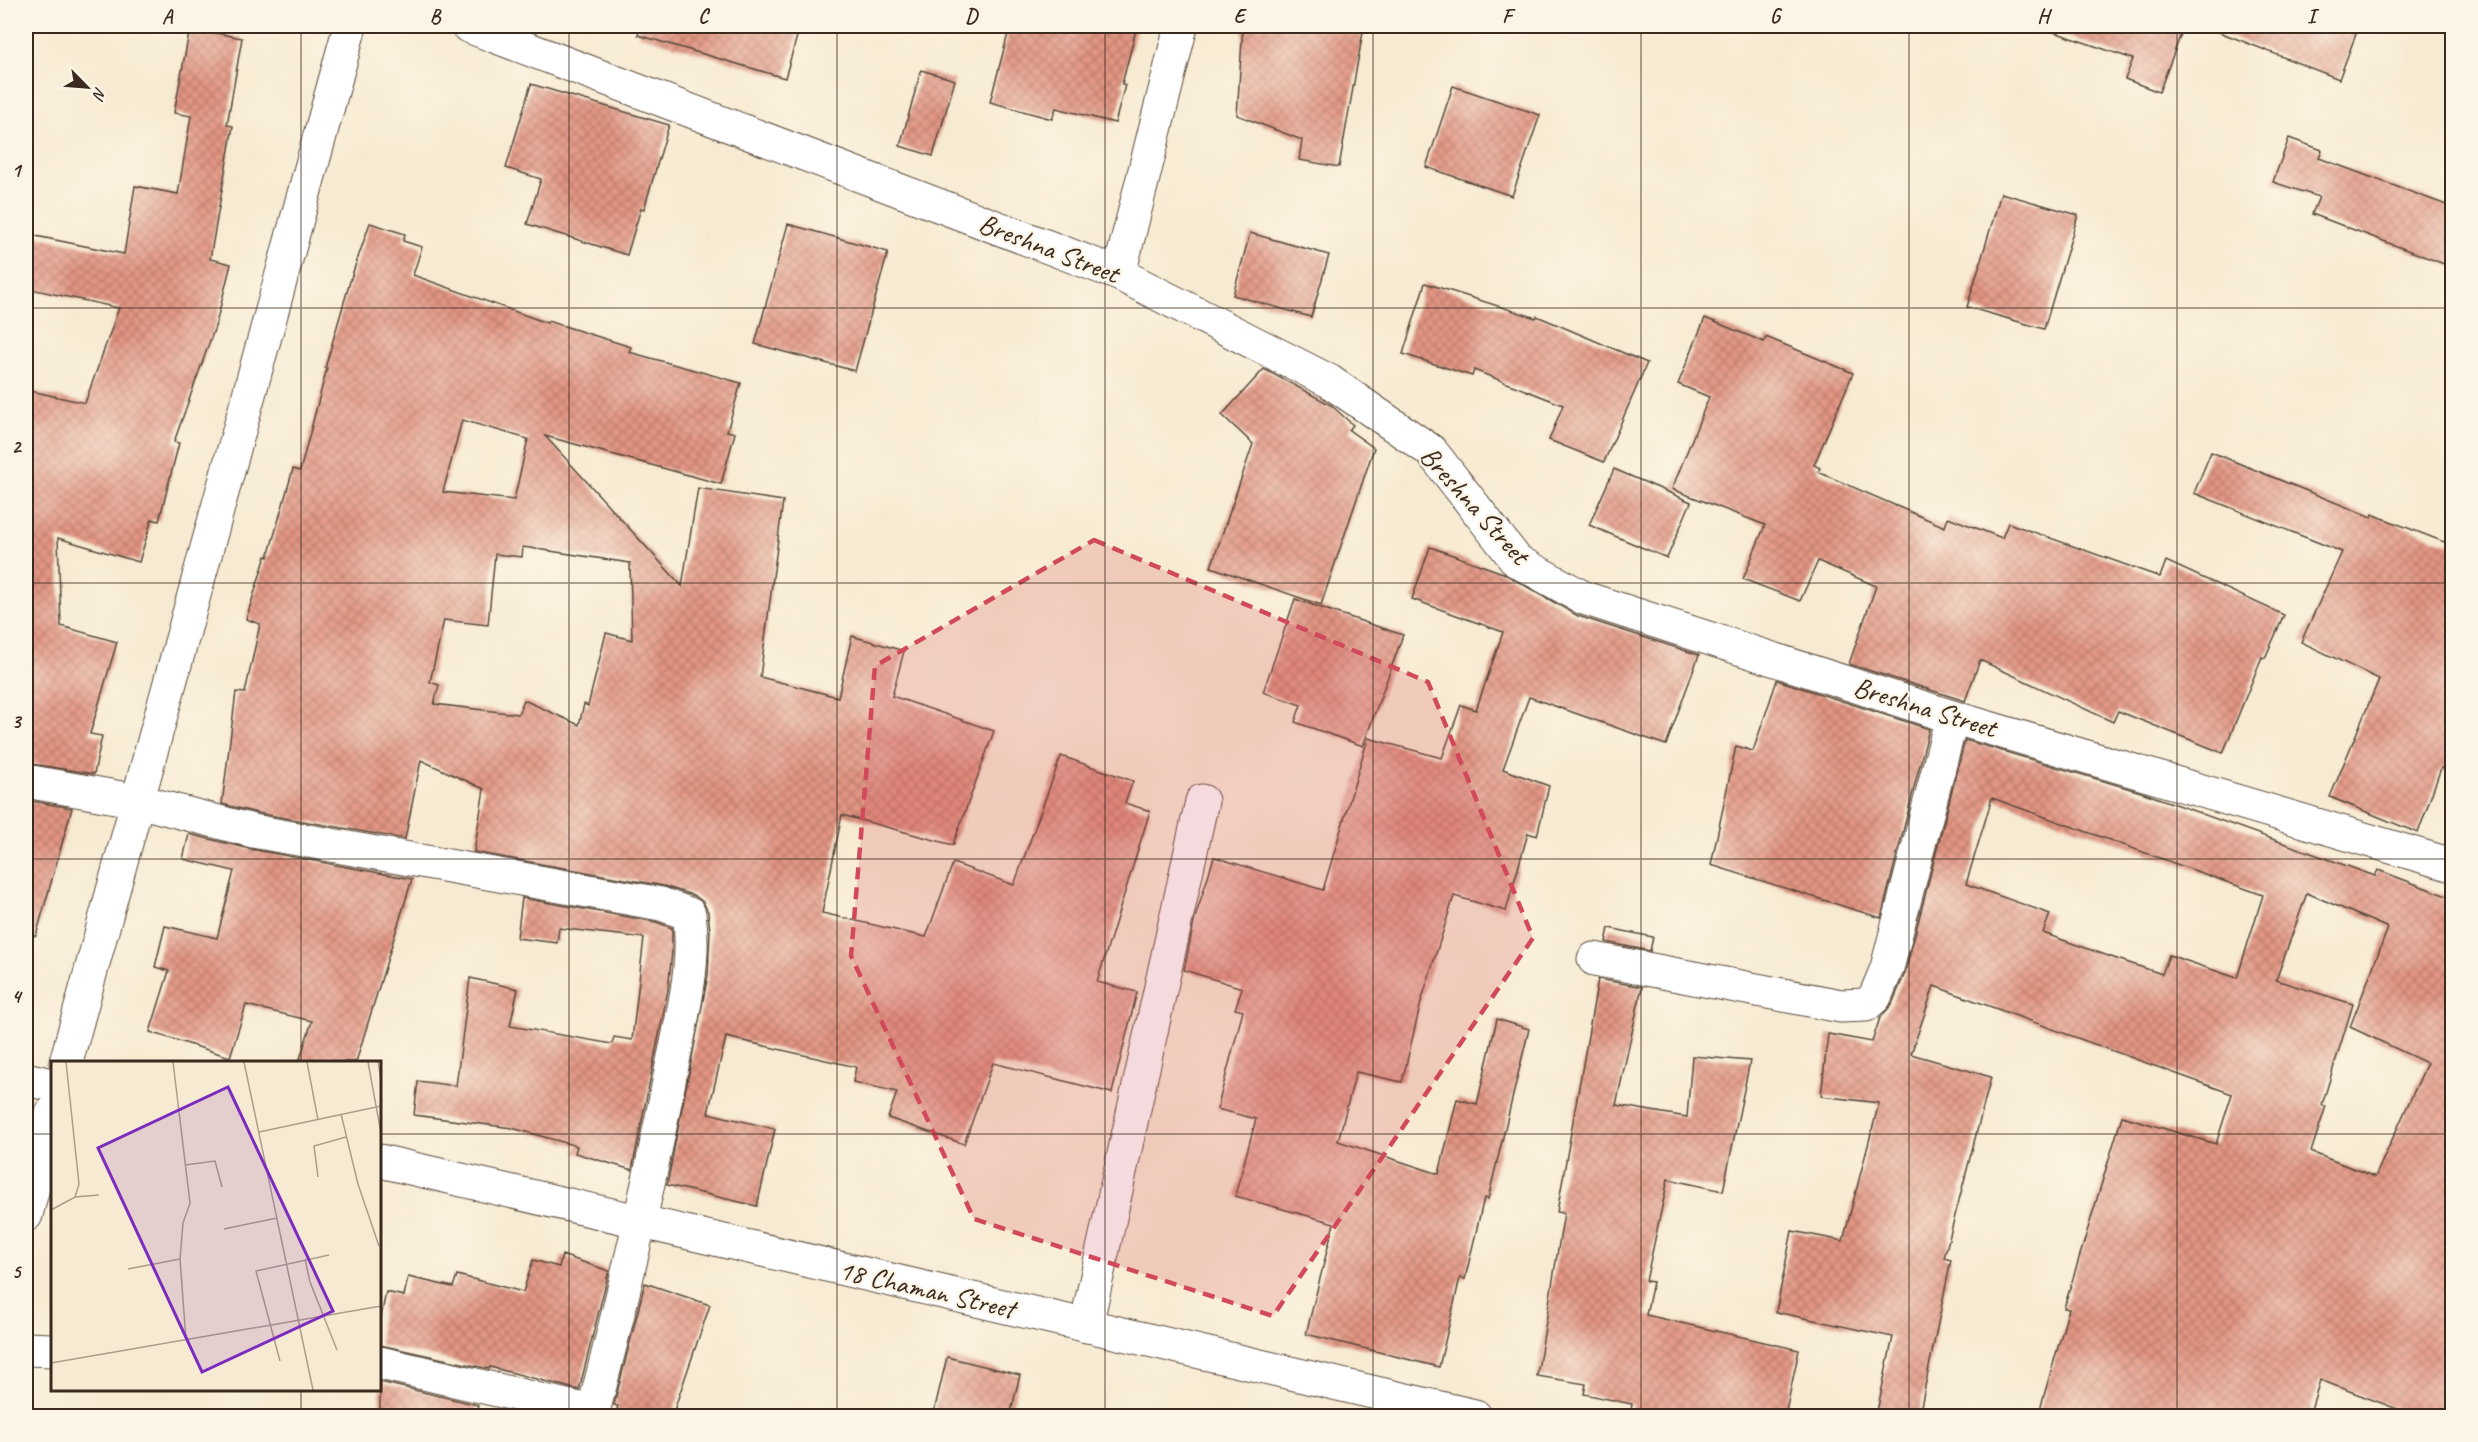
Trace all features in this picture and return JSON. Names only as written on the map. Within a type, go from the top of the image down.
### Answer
[{"type":"street","points":[[66,1061],[350,26]]},
{"type":"street","name":"Breshna Street","points":[[468,26],[1119,274],[1329,381],[1431,451],[1517,561],[1584,598],[1952,717],[2452,865]]},
{"type":"street","points":[[1119,274],[1180,26]]},
{"type":"street","points":[[1594,959],[1841,1006],[1866,1005],[1875,997],[1887,968],[1952,717]]},
{"type":"street","points":[[26,782],[138,801],[252,831],[661,904],[688,914],[693,937],[683,1009],[640,1222],[592,1414],[381,1363]]},
{"type":"street","points":[[1086,1326],[1203,801]]},
{"type":"street","points":[[26,1079],[51,1085]]},
{"type":"street","points":[[26,1215],[51,1117]]},
{"type":"street","name":"18 Chaman Street","points":[[381,1161],[1475,1416]]},
{"type":"street","points":[[26,1349],[51,1350]]},
{"type":"highlighted area","points":[[1094,540],[1428,682],[1533,938],[1273,1316],[974,1219],[851,956],[875,666]]},
{"type":"building","points":[[639,26],[800,26],[785,78],[638,35]]},
{"type":"building","points":[[1010,26],[1137,26],[1115,123],[1056,108],[1052,119],[990,102]]},
{"type":"building","points":[[1243,26],[1364,26],[1339,167],[1299,160],[1302,140],[1237,115]]},
{"type":"building","points":[[2052,26],[2184,26],[2159,92],[2125,79],[2133,59],[2051,31]]},
{"type":"building","points":[[2210,26],[2359,26],[2339,79],[2209,28]]},
{"type":"building","points":[[190,28],[242,38],[227,125],[233,126],[210,259],[231,264],[216,324],[174,442],[179,443],[159,521],[152,519],[139,562],[58,538],[61,626],[117,642],[90,734],[102,736],[94,774],[26,763],[26,390],[85,403],[119,308],[26,288],[26,234],[124,254],[135,186],[178,194],[191,116],[174,113]]},
{"type":"building","points":[[921,70],[955,80],[933,156],[900,146]]},
{"type":"building","points":[[531,84],[669,125],[644,209],[641,208],[627,255],[527,224],[541,179],[506,168]]},
{"type":"building","points":[[1453,86],[1540,115],[1512,196],[1426,167]]},
{"type":"building","points":[[2289,138],[2322,150],[2319,158],[2452,207],[2452,267],[2312,214],[2319,197],[2273,182]]},
{"type":"building","points":[[2001,193],[2078,215],[2044,329],[1967,307]]},
{"type":"building","points":[[370,223],[405,234],[403,241],[422,247],[413,275],[547,323],[548,321],[631,347],[629,352],[741,383],[727,431],[735,433],[721,484],[545,436],[682,586],[698,488],[783,501],[760,677],[838,697],[852,636],[904,651],[892,696],[994,731],[953,845],[842,815],[822,913],[926,937],[953,863],[1014,885],[1061,756],[1133,781],[1125,803],[1150,811],[1097,982],[1137,992],[1112,1093],[993,1063],[964,1144],[888,1118],[897,1092],[853,1082],[856,1067],[726,1037],[708,1113],[775,1129],[757,1206],[667,1185],[708,975],[710,931],[708,912],[703,902],[695,896],[664,886],[474,852],[484,789],[421,760],[405,839],[257,813],[222,804],[236,692],[245,693],[260,624],[246,619],[266,556],[268,557],[293,469],[300,471],[327,368],[325,368],[351,278]],"holes":[[[462,420],[528,439],[514,500],[443,492]],[[523,547],[630,563],[632,640],[606,633],[588,706],[584,704],[579,725],[524,700],[518,714],[434,704],[439,685],[430,682],[444,620],[488,625],[495,554],[522,557]]]},
{"type":"building","points":[[788,224],[888,252],[855,371],[755,344]]},
{"type":"building","points":[[1250,233],[1329,255],[1311,317],[1233,295]]},
{"type":"building","points":[[1425,283],[1536,318],[1537,316],[1647,363],[1604,462],[1549,440],[1563,405],[1474,370],[1472,376],[1403,354]]},
{"type":"building","points":[[1705,318],[1764,342],[1766,337],[1853,373],[1814,465],[1820,468],[1818,472],[1945,527],[1948,517],[2002,538],[2008,523],[2160,577],[2166,561],[2284,615],[2265,658],[2262,657],[2223,753],[2118,711],[2113,722],[1980,660],[1965,701],[1849,664],[1876,586],[1818,561],[1800,601],[1743,579],[1765,525],[1672,489],[1709,397],[1678,384]]},
{"type":"building","points":[[1264,369],[1331,405],[1353,425],[1349,430],[1374,448],[1321,605],[1211,567],[1253,444],[1222,415]]},
{"type":"building","points":[[2211,452],[2371,517],[2372,514],[2452,545],[2452,773],[2441,768],[2418,833],[2330,797],[2379,679],[2301,642],[2342,552],[2194,493]]},
{"type":"building","points":[[1614,469],[1691,502],[1667,558],[1589,525]]},
{"type":"building","points":[[1430,547],[1503,573],[1578,616],[1699,655],[1666,745],[1529,697],[1503,769],[1549,786],[1537,836],[1528,833],[1506,911],[1454,896],[1421,1002],[1402,1082],[1356,1072],[1338,1141],[1439,1174],[1457,1099],[1477,1104],[1497,1019],[1529,1029],[1488,1199],[1484,1198],[1465,1279],[1460,1278],[1439,1367],[1306,1334],[1334,1223],[1235,1196],[1256,1119],[1217,1109],[1243,1011],[1235,1009],[1242,988],[1184,970],[1195,918],[1214,857],[1323,890],[1368,738],[1442,758],[1461,705],[1476,710],[1503,632],[1412,599]]},
{"type":"building","points":[[1295,599],[1403,635],[1363,746],[1295,722],[1301,705],[1263,692]]},
{"type":"building","points":[[1777,680],[1929,729],[1881,918],[1711,865],[1736,746],[1753,751]]},
{"type":"building","points":[[1965,740],[2144,793],[2375,876],[2378,870],[2452,898],[2452,1416],[2416,1416],[2320,1380],[2309,1416],[2038,1416],[2069,1309],[2064,1308],[2122,1116],[2216,1144],[2232,1094],[1934,986],[1911,1054],[1991,1077],[1944,1258],[1951,1260],[1919,1416],[1876,1416],[1893,1337],[1776,1312],[1792,1231],[1843,1241],[1879,1103],[1821,1096],[1828,1034],[1872,1042],[1880,1018],[1892,1004],[1905,973]],"holes":[[[1992,798],[2263,895],[2237,978],[2169,955],[2162,974],[2114,958],[2043,933],[2050,914],[1966,884]],[[2307,893],[2388,928],[2350,1027],[2427,1063],[2375,1177],[2311,1152],[2326,1106],[2322,1105],[2353,1004],[2276,980]]]},
{"type":"building","points":[[26,800],[72,808],[36,936],[26,934]]},
{"type":"building","points":[[189,834],[250,849],[412,879],[356,1061],[299,1061],[312,1021],[246,1005],[230,1057],[150,1032],[169,971],[155,967],[165,926],[217,938],[234,871],[183,859]]},
{"type":"building","points":[[522,898],[656,922],[672,928],[668,990],[632,1170],[575,1153],[577,1146],[512,1128],[414,1115],[418,1081],[456,1086],[470,978],[518,989],[510,1026],[612,1044],[614,1037],[632,1040],[644,938],[559,928],[557,943],[517,938]]},
{"type":"building","points":[[1609,928],[1653,937],[1650,951],[1606,942]]},
{"type":"building","points":[[1598,979],[1642,987],[1616,1105],[1687,1117],[1692,1056],[1750,1061],[1723,1191],[1668,1179],[1646,1281],[1653,1282],[1646,1315],[1799,1350],[1785,1416],[1630,1416],[1632,1404],[1584,1394],[1586,1384],[1537,1376],[1564,1213],[1557,1212]]},
{"type":"building","points":[[562,1255],[609,1271],[579,1390],[490,1367],[489,1369],[381,1345],[381,1317],[386,1292],[404,1296],[408,1277],[453,1287],[457,1275],[523,1292],[533,1260],[559,1267]]},
{"type":"building","points":[[645,1283],[710,1305],[672,1416],[615,1416],[618,1406],[614,1405]]},
{"type":"building","points":[[947,1357],[1020,1375],[1010,1416],[933,1416]]},
{"type":"building","points":[[381,1382],[478,1405],[475,1416],[404,1416],[380,1409]]}]
